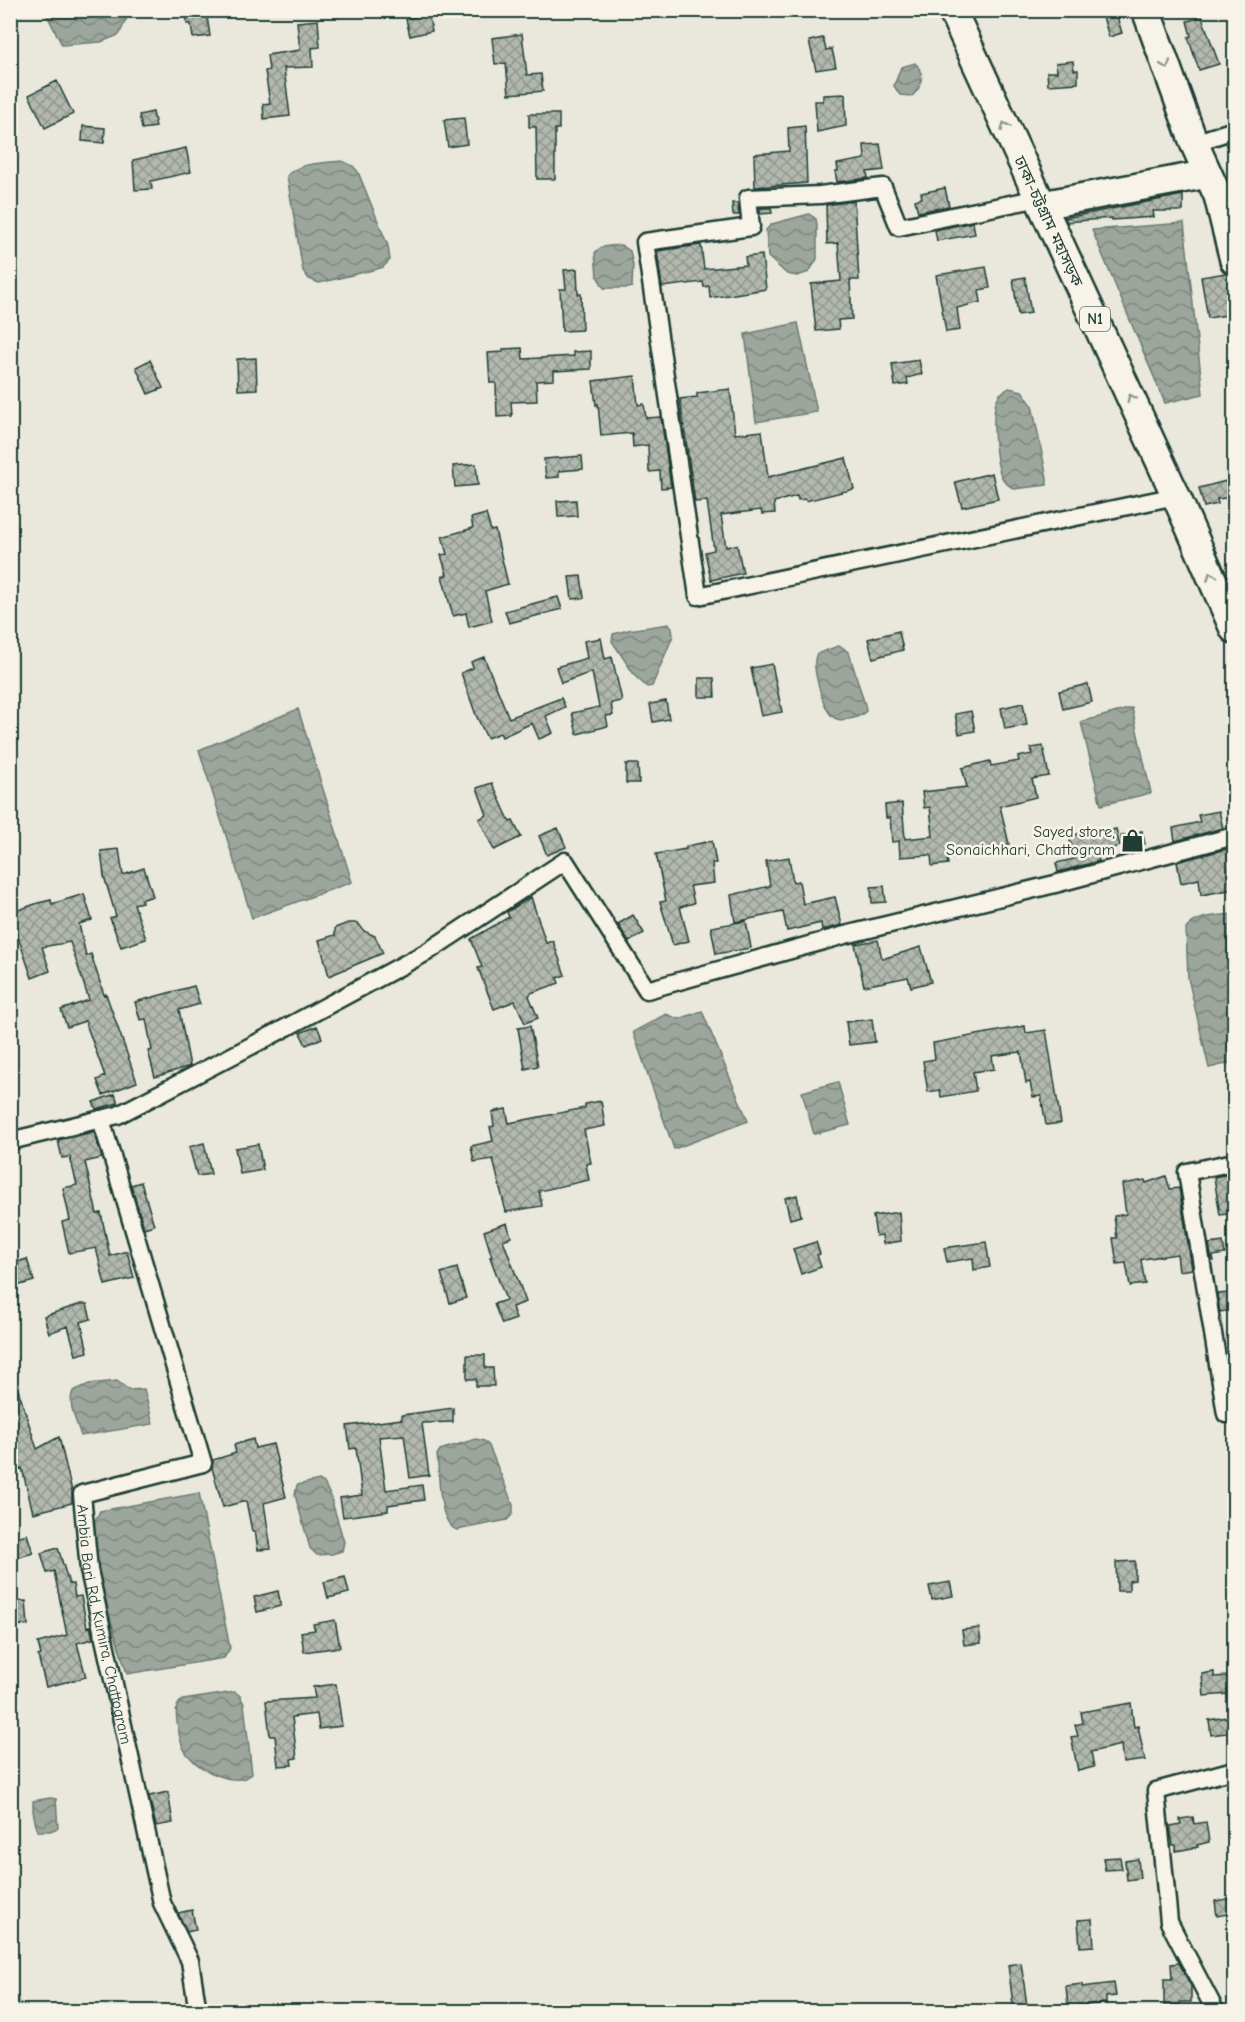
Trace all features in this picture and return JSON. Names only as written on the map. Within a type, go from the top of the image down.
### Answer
[{"type":"highway","name":"ঢাকা-চট্টগ্রাম মহাসড়ক","points":[[952,10],[1176,496],[1234,629]]},
{"type":"highway","points":[[1146,10],[1194,143],[1218,196],[1234,260]]},
{"type":"highway","points":[[1040,201],[1208,174]]},
{"type":"street","points":[[1194,143],[1234,130]]},
{"type":"street","points":[[1040,201],[899,227],[883,187],[820,195],[748,198],[751,226],[645,242],[698,596],[1176,496]]},
{"type":"street","points":[[10,1142],[118,1115],[427,952],[565,861],[647,990],[845,935],[1055,884],[1234,836]]},
{"type":"street","name":"Ambia Bari Rd, Kumira, Chattogram","points":[[101,1119],[203,1463],[82,1494],[89,1570],[162,1903],[190,1961],[198,2012]]},
{"type":"street","points":[[1234,1162],[1187,1172],[1226,1414],[1234,1412]]},
{"type":"street","points":[[1216,2012],[1169,1922],[1156,1791],[1234,1770]]},
{"type":"water","points":[[45,11],[130,11],[119,35],[101,42],[62,45]]},
{"type":"water","points":[[915,63],[922,75],[920,84],[912,96],[900,95],[894,86],[901,67]]},
{"type":"water","points":[[342,161],[353,166],[358,172],[388,246],[390,260],[377,269],[319,283],[309,279],[303,271],[287,176],[304,166]]},
{"type":"water","points":[[809,214],[816,219],[817,259],[809,272],[797,276],[787,274],[768,257],[766,230],[772,224]]},
{"type":"water","points":[[1184,223],[1203,394],[1165,403],[1092,230]]},
{"type":"water","points":[[621,245],[630,251],[633,266],[632,287],[604,288],[597,276],[595,253],[603,247]]},
{"type":"water","points":[[798,323],[817,412],[756,422],[745,334]]},
{"type":"water","points":[[1009,388],[1022,391],[1032,405],[1047,485],[1014,489],[1004,481],[1000,472],[994,438],[994,414],[998,397]]},
{"type":"water","points":[[669,624],[673,636],[652,686],[647,687],[635,676],[612,641],[613,634]]},
{"type":"water","points":[[838,646],[849,653],[866,711],[845,720],[836,719],[828,711],[818,685],[815,666],[817,654]]},
{"type":"water","points":[[1132,708],[1151,793],[1101,805],[1081,722]]},
{"type":"water","points":[[298,709],[352,882],[252,918],[199,750]]},
{"type":"water","points":[[1234,914],[1234,1062],[1209,1068],[1188,978],[1186,929],[1202,919]]},
{"type":"water","points":[[702,1011],[748,1121],[674,1149],[633,1032],[666,1014],[679,1019]]},
{"type":"water","points":[[838,1082],[850,1125],[814,1134],[802,1092]]},
{"type":"water","points":[[117,1381],[129,1390],[144,1389],[153,1424],[81,1436],[72,1408],[73,1391],[89,1384]]},
{"type":"water","points":[[476,1439],[484,1441],[489,1446],[513,1505],[513,1514],[507,1520],[457,1530],[451,1526],[443,1508],[437,1455],[440,1450]]},
{"type":"water","points":[[319,1480],[324,1483],[330,1495],[344,1542],[342,1551],[332,1554],[317,1555],[310,1548],[295,1495],[297,1485]]},
{"type":"water","points":[[199,1493],[230,1648],[224,1658],[127,1674],[94,1553],[91,1529],[100,1511]]},
{"type":"water","points":[[235,1692],[244,1704],[252,1774],[237,1779],[219,1776],[194,1762],[180,1740],[176,1715],[177,1706],[183,1700]]},
{"type":"water","points":[[56,1799],[58,1828],[50,1831],[37,1831],[33,1801]]},
{"type":"building","points":[[186,10],[206,10],[210,36],[193,38],[191,24],[187,24]]},
{"type":"building","points":[[1101,10],[1115,10],[1122,33],[1109,37]]},
{"type":"building","points":[[428,14],[432,31],[410,36],[406,19]]},
{"type":"building","points":[[1202,17],[1219,64],[1199,70],[1188,37],[1191,36],[1187,21]]},
{"type":"building","points":[[318,20],[320,47],[312,48],[313,67],[284,68],[290,116],[264,119],[263,104],[270,103],[265,71],[269,70],[267,55],[300,50],[297,22]]},
{"type":"building","points":[[522,34],[527,75],[541,74],[543,91],[509,94],[506,63],[495,64],[492,38]]},
{"type":"building","points":[[823,38],[826,50],[832,49],[836,67],[816,70],[809,41]]},
{"type":"building","points":[[1073,61],[1074,70],[1078,70],[1078,83],[1048,85],[1047,72],[1057,72],[1056,63]]},
{"type":"building","points":[[57,81],[73,114],[45,128],[29,95]]},
{"type":"building","points":[[845,94],[846,126],[817,132],[815,101],[823,101],[823,95]]},
{"type":"building","points":[[153,112],[156,127],[142,129],[139,115]]},
{"type":"building","points":[[529,114],[559,114],[559,129],[555,129],[555,179],[537,179],[536,127],[529,127]]},
{"type":"building","points":[[464,118],[467,144],[448,147],[444,120]]},
{"type":"building","points":[[83,126],[105,128],[104,143],[82,141]]},
{"type":"building","points":[[805,126],[807,183],[755,187],[754,154],[789,151],[788,128]]},
{"type":"building","points":[[880,144],[884,170],[867,172],[868,178],[837,182],[835,171],[838,171],[837,164],[865,159],[864,145]]},
{"type":"building","points":[[186,148],[191,172],[151,181],[152,189],[135,190],[133,160]]},
{"type":"building","points":[[945,188],[949,206],[918,212],[915,200],[922,198],[921,193]]},
{"type":"building","points":[[1183,195],[1183,211],[1153,211],[1154,217],[1067,222],[1065,218]]},
{"type":"building","points":[[854,201],[859,280],[850,280],[852,319],[838,320],[839,329],[816,331],[811,284],[841,281],[838,243],[827,244],[826,205]]},
{"type":"building","points":[[732,203],[738,203],[739,215],[733,215]]},
{"type":"building","points":[[760,208],[771,208],[772,213],[760,214]]},
{"type":"building","points":[[973,222],[975,234],[937,241],[935,230]]},
{"type":"building","points":[[701,245],[704,269],[746,265],[745,257],[762,255],[766,289],[710,298],[709,286],[704,287],[703,282],[662,287],[657,251]]},
{"type":"building","points":[[986,267],[990,288],[979,290],[981,302],[957,308],[960,330],[946,332],[936,275]]},
{"type":"building","points":[[577,269],[578,294],[581,294],[582,330],[562,331],[560,289],[566,289],[564,270]]},
{"type":"building","points":[[1226,273],[1229,275],[1234,314],[1208,318],[1201,277]]},
{"type":"building","points":[[1025,277],[1031,313],[1018,315],[1013,279]]},
{"type":"building","points":[[522,348],[523,359],[574,356],[573,352],[591,351],[591,369],[554,371],[554,380],[536,381],[537,401],[511,402],[512,416],[497,417],[496,383],[490,383],[488,353]]},
{"type":"building","points":[[256,358],[257,389],[238,390],[237,359]]},
{"type":"building","points":[[150,360],[163,388],[148,394],[136,367]]},
{"type":"building","points":[[919,360],[922,374],[907,378],[908,384],[895,386],[892,364]]},
{"type":"building","points":[[635,376],[638,405],[644,404],[646,418],[661,417],[671,487],[661,488],[660,471],[649,472],[648,445],[633,447],[632,433],[601,436],[593,381]]},
{"type":"building","points":[[730,389],[735,434],[762,431],[768,477],[846,458],[854,489],[806,501],[805,499],[798,500],[797,496],[774,502],[775,513],[762,514],[761,510],[721,515],[726,547],[737,545],[743,573],[711,580],[705,552],[714,550],[707,501],[695,502],[680,399],[697,397],[697,393]]},
{"type":"building","points":[[582,456],[583,469],[559,471],[559,477],[546,478],[544,459]]},
{"type":"building","points":[[476,464],[478,485],[455,487],[453,466]]},
{"type":"building","points":[[992,473],[998,499],[962,507],[955,482]]},
{"type":"building","points":[[1226,481],[1226,483],[1234,482],[1234,497],[1217,499],[1218,504],[1204,507],[1199,488]]},
{"type":"building","points":[[576,500],[577,516],[558,517],[557,501]]},
{"type":"building","points":[[486,514],[491,531],[495,530],[508,584],[485,591],[492,621],[469,627],[466,613],[453,616],[442,576],[447,575],[441,555],[447,554],[442,537],[473,528],[471,518]]},
{"type":"building","points":[[581,576],[584,598],[572,599],[569,577]]},
{"type":"building","points":[[558,597],[562,609],[509,623],[505,611]]},
{"type":"building","points":[[899,631],[903,650],[873,658],[868,639]]},
{"type":"building","points":[[601,638],[605,659],[612,657],[622,701],[611,703],[613,715],[606,716],[608,726],[577,734],[572,713],[599,707],[592,672],[561,683],[556,667],[587,658],[584,641]]},
{"type":"building","points":[[484,657],[509,718],[561,698],[565,707],[546,716],[553,733],[539,739],[532,723],[502,737],[500,733],[487,738],[461,673],[473,668],[471,662]]},
{"type":"building","points":[[772,664],[782,712],[761,716],[751,668]]},
{"type":"building","points":[[699,678],[714,678],[715,697],[699,697]]},
{"type":"building","points":[[1088,684],[1092,702],[1063,709],[1059,691]]},
{"type":"building","points":[[666,701],[669,719],[653,722],[650,704]]},
{"type":"building","points":[[1023,703],[1027,725],[1005,729],[1001,708]]},
{"type":"building","points":[[971,711],[975,731],[959,734],[955,714]]},
{"type":"building","points":[[1043,746],[1049,776],[1032,779],[1036,797],[1000,806],[1009,844],[947,858],[948,864],[932,866],[931,855],[900,857],[899,841],[892,842],[890,818],[886,818],[885,805],[902,803],[905,839],[933,836],[930,807],[924,808],[922,792],[967,787],[962,768],[990,761],[991,766],[1019,761],[1018,757],[1032,754],[1031,748]]},
{"type":"building","points":[[626,764],[638,764],[639,783],[626,783]]},
{"type":"building","points":[[492,783],[510,822],[513,821],[521,837],[494,850],[479,819],[487,815],[477,788]]},
{"type":"building","points":[[1219,811],[1223,828],[1175,841],[1173,828],[1200,822],[1198,815]]},
{"type":"building","points":[[558,828],[566,847],[547,855],[539,836]]},
{"type":"building","points":[[1116,829],[1120,846],[1097,852],[1099,861],[1058,872],[1056,863],[1074,859],[1069,836],[1092,831],[1093,835]]},
{"type":"building","name":"Sayed store, Sonaichhari, Chattogram","points":[[1142,831],[1145,844],[1124,849],[1121,836]]},
{"type":"building","points":[[712,841],[716,863],[712,863],[714,883],[690,886],[694,903],[680,907],[689,941],[673,945],[660,902],[666,901],[656,854],[686,849],[686,846]]},
{"type":"building","points":[[1234,847],[1234,889],[1201,895],[1199,879],[1181,883],[1177,862]]},
{"type":"building","points":[[119,849],[123,875],[144,868],[153,896],[134,904],[146,939],[121,947],[110,918],[116,916],[104,876],[101,851]]},
{"type":"building","points":[[789,857],[793,882],[799,881],[803,904],[835,897],[842,925],[822,930],[821,923],[787,931],[783,912],[735,922],[731,895],[770,886],[766,861]]},
{"type":"building","points":[[884,886],[886,902],[872,903],[871,887]]},
{"type":"building","points":[[84,894],[92,920],[79,924],[86,956],[91,954],[137,1082],[103,1095],[97,1080],[105,1076],[85,1021],[67,1027],[61,1010],[89,1000],[70,942],[42,947],[50,971],[32,978],[17,934],[10,936],[10,913],[38,903],[51,900],[52,904]]},
{"type":"building","points":[[531,897],[546,943],[553,941],[565,975],[557,978],[559,983],[531,993],[529,996],[538,1018],[525,1023],[515,1001],[494,1009],[478,968],[482,967],[471,939],[509,917],[507,912]]},
{"type":"building","points":[[633,915],[644,933],[629,942],[618,924]]},
{"type":"building","points":[[746,921],[751,948],[716,954],[711,927]]},
{"type":"building","points":[[348,923],[358,923],[364,931],[375,936],[383,953],[329,976],[319,940],[335,935],[335,928]]},
{"type":"building","points":[[878,940],[882,959],[921,947],[931,982],[911,987],[908,977],[864,986],[855,944]]},
{"type":"building","points":[[194,986],[200,1004],[179,1010],[190,1066],[155,1077],[148,1051],[152,1050],[146,1019],[140,1020],[135,1002]]},
{"type":"building","points":[[872,1019],[875,1042],[849,1045],[846,1022]]},
{"type":"building","points":[[317,1026],[322,1038],[306,1045],[300,1033]]},
{"type":"building","points":[[530,1026],[538,1066],[525,1069],[518,1028]]},
{"type":"building","points":[[1025,1026],[1026,1033],[1046,1030],[1061,1123],[1046,1125],[1041,1096],[1033,1097],[1030,1082],[1026,1083],[1021,1052],[992,1056],[994,1069],[973,1072],[976,1091],[941,1097],[940,1090],[928,1092],[923,1061],[935,1059],[933,1043]]},
{"type":"building","points":[[115,1094],[118,1103],[96,1109],[93,1102]]},
{"type":"building","points":[[601,1101],[605,1126],[584,1130],[591,1163],[586,1164],[589,1180],[539,1191],[542,1206],[506,1212],[493,1159],[474,1162],[471,1146],[493,1141],[490,1127],[494,1126],[492,1112],[506,1109],[509,1123],[585,1108],[585,1104]]},
{"type":"building","points":[[94,1132],[102,1158],[85,1162],[97,1214],[101,1213],[110,1256],[127,1251],[134,1278],[105,1285],[96,1248],[69,1253],[62,1222],[70,1220],[63,1188],[77,1185],[70,1157],[62,1158],[58,1140]]},
{"type":"building","points":[[204,1143],[211,1174],[197,1176],[189,1147]]},
{"type":"building","points":[[258,1144],[263,1170],[240,1174],[235,1148]]},
{"type":"building","points":[[1234,1173],[1234,1213],[1220,1215],[1214,1177]]},
{"type":"building","points":[[1166,1176],[1170,1189],[1179,1188],[1192,1269],[1179,1271],[1177,1254],[1143,1259],[1141,1260],[1145,1284],[1130,1286],[1126,1263],[1117,1264],[1113,1238],[1117,1238],[1114,1216],[1126,1214],[1122,1184],[1145,1180],[1146,1183]]},
{"type":"building","points":[[141,1182],[154,1225],[144,1228],[131,1185]]},
{"type":"building","points":[[797,1195],[801,1216],[790,1219],[785,1198]]},
{"type":"building","points":[[899,1212],[901,1241],[883,1244],[882,1235],[876,1236],[873,1216]]},
{"type":"building","points":[[507,1223],[511,1237],[503,1240],[526,1302],[512,1307],[516,1319],[502,1324],[494,1304],[506,1300],[490,1257],[492,1257],[484,1231]]},
{"type":"building","points":[[816,1242],[821,1267],[801,1274],[793,1249]]},
{"type":"building","points":[[986,1242],[990,1267],[974,1270],[973,1258],[947,1262],[944,1248]]},
{"type":"building","points":[[1223,1242],[1225,1254],[1213,1256],[1214,1261],[1212,1261],[1209,1244]]},
{"type":"building","points":[[27,1259],[34,1281],[10,1288],[10,1264]]},
{"type":"building","points":[[457,1268],[466,1298],[450,1303],[441,1273]]},
{"type":"building","points":[[1230,1293],[1233,1310],[1220,1312],[1217,1294]]},
{"type":"building","points":[[87,1304],[91,1319],[81,1322],[88,1352],[76,1355],[68,1326],[49,1333],[44,1316]]},
{"type":"building","points":[[467,1355],[485,1355],[485,1368],[493,1368],[494,1386],[476,1386],[476,1379],[467,1379]]},
{"type":"building","points":[[13,1374],[37,1449],[59,1437],[72,1491],[72,1503],[33,1513],[22,1468],[19,1469],[10,1446],[10,1375]]},
{"type":"building","points":[[453,1408],[453,1422],[422,1423],[429,1475],[410,1478],[404,1435],[379,1437],[386,1490],[422,1485],[424,1500],[388,1505],[388,1511],[343,1517],[340,1498],[362,1495],[356,1448],[350,1449],[347,1426],[402,1419],[402,1415]]},
{"type":"building","points":[[253,1439],[255,1448],[273,1444],[286,1497],[264,1503],[271,1549],[258,1550],[246,1501],[223,1507],[212,1468],[213,1460],[236,1453],[234,1445]]},
{"type":"building","points":[[27,1534],[33,1553],[10,1560],[10,1539]]},
{"type":"building","points":[[58,1548],[69,1584],[73,1584],[75,1597],[81,1596],[87,1627],[90,1626],[93,1639],[77,1643],[86,1677],[46,1687],[38,1656],[41,1655],[38,1643],[67,1635],[54,1571],[47,1573],[41,1553]]},
{"type":"building","points":[[1135,1561],[1135,1580],[1129,1581],[1129,1591],[1117,1591],[1116,1562]]},
{"type":"building","points":[[345,1577],[349,1593],[328,1598],[324,1582]]},
{"type":"building","points":[[950,1582],[953,1596],[932,1600],[929,1586]]},
{"type":"building","points":[[278,1591],[281,1606],[257,1612],[254,1597]]},
{"type":"building","points":[[26,1601],[28,1625],[15,1626],[12,1602]]},
{"type":"building","points":[[335,1620],[340,1647],[304,1652],[301,1632],[315,1630],[313,1624]]},
{"type":"building","points":[[979,1628],[981,1643],[964,1645],[962,1630]]},
{"type":"building","points":[[1214,1672],[1214,1677],[1227,1676],[1229,1694],[1204,1696],[1202,1674]]},
{"type":"building","points":[[336,1684],[342,1726],[319,1729],[317,1714],[292,1717],[297,1758],[291,1759],[292,1765],[278,1766],[275,1736],[270,1736],[266,1701],[315,1698],[313,1687]]},
{"type":"building","points":[[1131,1703],[1134,1727],[1138,1726],[1145,1760],[1123,1763],[1121,1745],[1091,1752],[1094,1767],[1078,1771],[1071,1737],[1078,1736],[1075,1725],[1083,1723],[1081,1712]]},
{"type":"building","points":[[1234,1716],[1234,1732],[1211,1735],[1209,1720]]},
{"type":"building","points":[[168,1792],[173,1823],[156,1826],[149,1796]]},
{"type":"building","points":[[1193,1817],[1194,1824],[1206,1822],[1209,1842],[1197,1845],[1198,1847],[1176,1851],[1170,1826],[1181,1824],[1180,1819]]},
{"type":"building","points":[[1120,1857],[1122,1869],[1105,1870],[1103,1858]]},
{"type":"building","points":[[1138,1859],[1140,1878],[1127,1880],[1125,1861]]},
{"type":"building","points":[[1232,1898],[1234,1913],[1217,1916],[1215,1901]]},
{"type":"building","points":[[192,1910],[196,1930],[187,1932],[178,1913]]},
{"type":"building","points":[[1092,1919],[1094,1946],[1080,1947],[1078,1920]]},
{"type":"building","points":[[1021,1963],[1028,2012],[1014,2012],[1008,1965]]},
{"type":"building","points":[[1179,1963],[1191,1986],[1191,2002],[1164,2005],[1164,1979],[1172,1979],[1171,1964]]},
{"type":"building","points":[[1114,1983],[1116,1996],[1106,1997],[1106,2003],[1068,2007],[1066,1986],[1082,1984],[1082,1987]]},
{"type":"place","name":"Sayed store, Sonaichhari, Chattogram","points":[[1133,840]]}]
